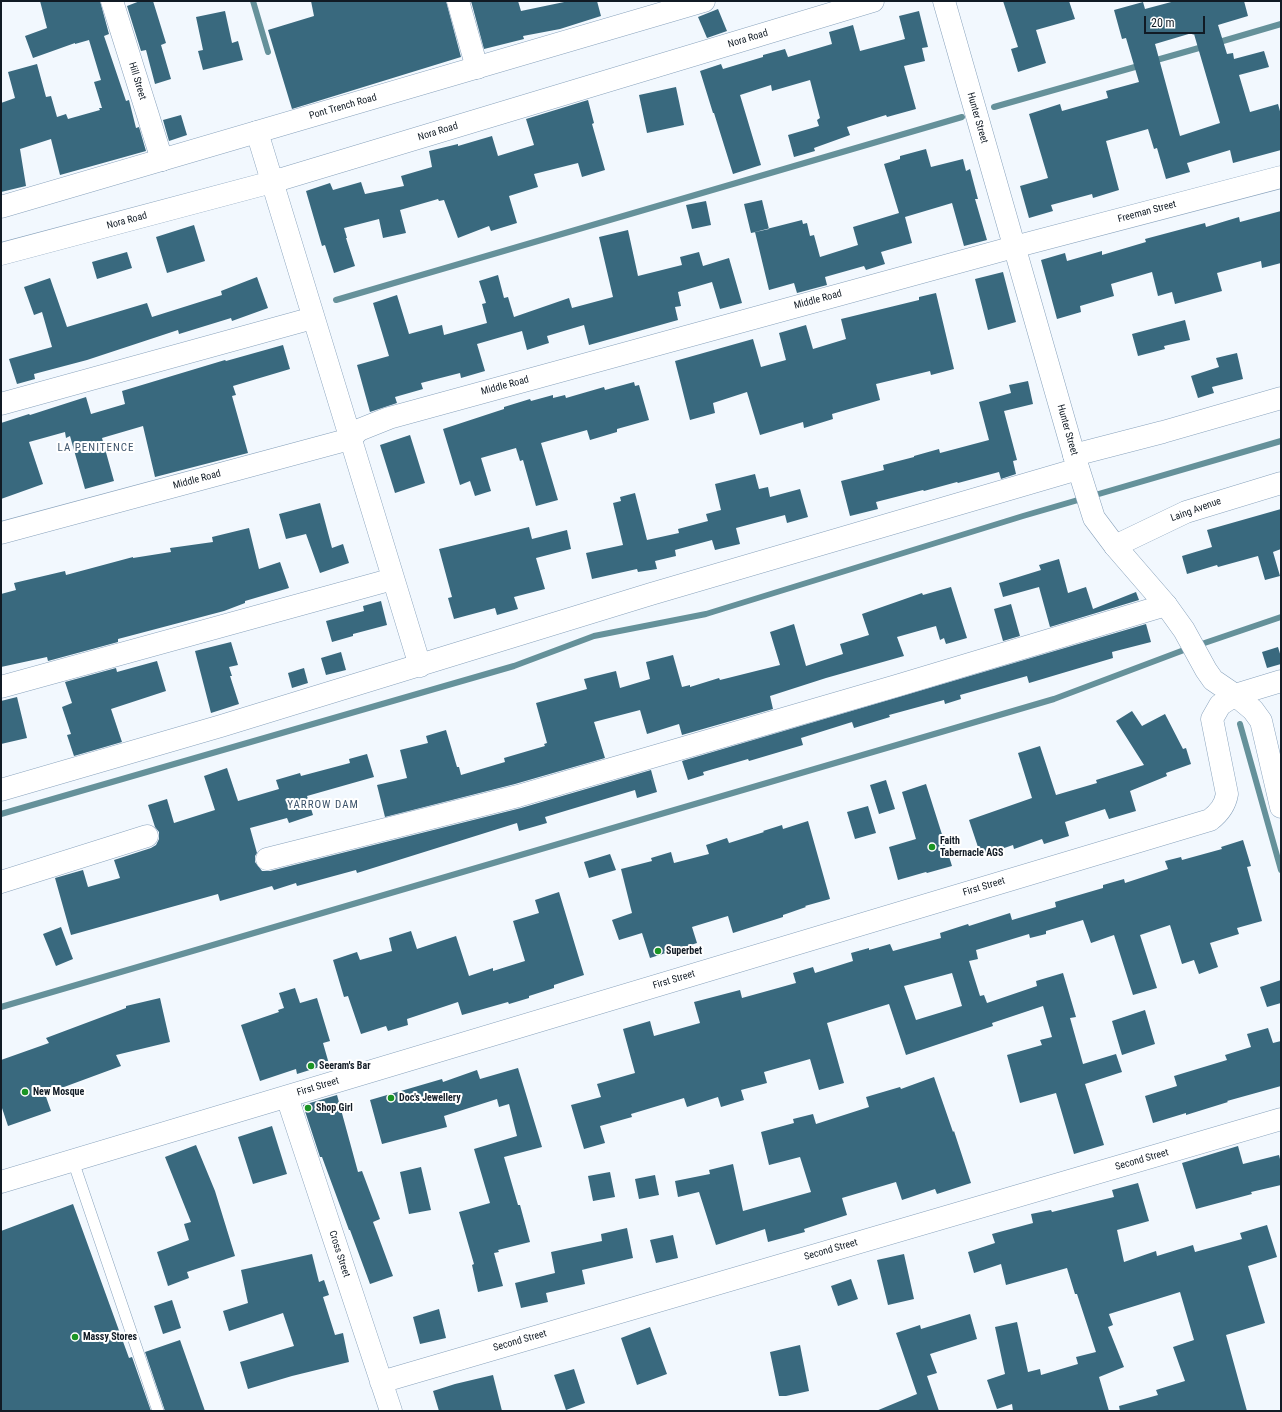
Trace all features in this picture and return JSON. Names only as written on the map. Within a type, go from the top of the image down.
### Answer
[{"type":"street","name":"Hill Street","points":[[112,1],[162,160]]},
{"type":"street","points":[[458,1],[477,68]]},
{"type":"street","name":"Nora Road","points":[[1,254],[272,182],[873,1]]},
{"type":"street","name":"Hunter Street","points":[[944,1],[1084,491],[1094,518],[1115,546],[1166,605],[1184,630],[1213,680],[1253,710],[1261,721],[1281,807]]},
{"type":"street","name":"Pont Trench Road","points":[[1,207],[477,68],[691,3]]},
{"type":"street","points":[[257,132],[420,666]]},
{"type":"street","name":"Freeman Street","points":[[1014,247],[1281,177]]},
{"type":"street","name":"Middle Road","points":[[1,533],[350,439],[359,430],[389,418],[1014,247]]},
{"type":"street","points":[[1,404],[314,318]]},
{"type":"street","points":[[1,790],[420,666],[1076,462],[1163,432],[1281,398]]},
{"type":"street","name":"Laing Avenue","points":[[1115,546],[1186,512],[1281,483]]},
{"type":"street","points":[[1,687],[393,579]]},
{"type":"street","points":[[267,859],[518,796],[896,686],[1166,605]]},
{"type":"street","name":"First Street","points":[[1,1182],[1210,820],[1218,814],[1224,805],[1227,794],[1212,719],[1220,705],[1235,695],[1281,681]]},
{"type":"street","points":[[1,882],[147,836]]},
{"type":"street","name":"Cross Street","points":[[287,1097],[391,1411]]},
{"type":"street","name":"Second Street","points":[[381,1382],[1281,1119]]},
{"type":"lane","points":[[73,1161],[158,1411]]},
{"type":"building","points":[[40,1],[100,1],[109,34],[104,36],[126,101],[129,100],[136,128],[139,127],[146,151],[60,175],[51,139],[20,149],[26,186],[1,192],[1,103],[15,98],[8,72],[37,64],[46,97],[51,96],[57,117],[66,114],[68,119],[100,110],[99,108],[102,108],[94,82],[101,80],[89,40],[75,43],[33,58],[25,36],[47,28]]},
{"type":"building","points":[[140,1],[153,1],[166,43],[161,45],[171,79],[155,84],[146,50],[141,51],[127,6]]},
{"type":"building","points":[[311,1],[446,1],[461,57],[292,109],[268,30],[314,16]]},
{"type":"building","points":[[471,1],[518,1],[521,11],[569,1],[597,1],[601,16],[560,29],[523,36],[524,39],[484,49]]},
{"type":"building","points":[[1003,1],[1069,1],[1075,19],[1036,30],[1046,63],[1018,72],[1011,49],[1018,47]]},
{"type":"building","points":[[1175,1],[1244,1],[1248,16],[1218,25],[1227,54],[1233,53],[1234,59],[1264,51],[1269,67],[1239,75],[1250,112],[1278,104],[1281,115],[1281,150],[1233,163],[1230,150],[1187,163],[1190,172],[1166,179],[1157,148],[1154,149],[1148,129],[1106,141],[1119,190],[1093,198],[1092,194],[1051,205],[1053,211],[1029,218],[1020,186],[1048,178],[1029,114],[1060,104],[1062,111],[1108,98],[1106,91],[1139,82],[1126,38],[1122,39],[1114,10],[1143,2],[1145,9]],"holes":[[[1192,33],[1193,35],[1194,34],[1220,123],[1180,136],[1155,44]]]},
{"type":"building","points":[[718,9],[727,31],[707,38],[698,17]]},
{"type":"building","points":[[225,11],[232,43],[238,41],[243,60],[203,70],[198,51],[203,50],[196,17]]},
{"type":"building","points":[[919,11],[928,47],[922,48],[925,61],[904,66],[916,109],[887,117],[886,115],[847,127],[850,135],[814,148],[815,151],[794,157],[788,135],[819,126],[817,120],[820,118],[810,80],[772,91],[771,85],[740,95],[761,165],[733,174],[700,71],[721,64],[723,69],[785,49],[788,57],[832,44],[829,32],[853,25],[860,51],[905,39],[899,16]]},
{"type":"building","points":[[676,87],[684,125],[647,133],[639,95]]},
{"type":"building","points":[[588,100],[594,123],[592,124],[605,170],[582,177],[578,163],[534,174],[538,187],[509,196],[517,223],[491,231],[489,226],[458,238],[444,200],[439,201],[438,199],[400,210],[406,233],[383,238],[379,219],[344,228],[355,266],[334,273],[325,245],[322,246],[306,191],[330,183],[333,190],[361,182],[365,194],[404,186],[401,176],[432,167],[429,151],[458,144],[458,146],[492,136],[498,156],[534,145],[526,119]]},
{"type":"building","points":[[181,115],[187,135],[169,141],[163,120]]},
{"type":"building","points":[[926,149],[931,167],[963,159],[966,171],[970,169],[978,199],[975,199],[987,240],[964,246],[952,203],[905,217],[912,243],[881,252],[885,264],[866,270],[864,266],[825,277],[827,285],[797,293],[794,283],[769,290],[755,232],[802,220],[803,224],[807,223],[810,236],[814,235],[820,257],[858,245],[853,227],[899,213],[884,164],[900,159],[900,156]]},
{"type":"building","points":[[762,200],[769,229],[751,233],[744,204]]},
{"type":"building","points":[[706,201],[711,225],[692,229],[686,205]]},
{"type":"building","points":[[1281,211],[1281,263],[1262,268],[1261,261],[1217,273],[1222,291],[1175,304],[1172,292],[1158,296],[1152,272],[1111,284],[1114,296],[1080,306],[1081,312],[1057,319],[1041,260],[1065,253],[1067,261],[1102,251],[1102,255],[1146,242],[1145,239],[1205,223],[1206,227],[1239,217],[1240,222]]},
{"type":"building","points":[[194,225],[205,261],[167,273],[156,237]]},
{"type":"building","points":[[628,230],[638,276],[682,265],[680,257],[699,252],[703,266],[729,258],[742,303],[720,309],[712,282],[678,292],[681,306],[675,307],[678,320],[589,345],[584,325],[547,336],[549,343],[527,350],[522,331],[477,344],[485,371],[461,378],[460,373],[421,383],[423,389],[395,397],[397,403],[370,412],[357,365],[389,356],[373,303],[397,295],[409,334],[442,325],[444,335],[487,323],[482,304],[486,303],[479,281],[498,275],[504,298],[508,297],[514,317],[569,298],[572,308],[613,297],[599,237]]},
{"type":"building","points":[[127,252],[132,268],[97,279],[92,262]]},
{"type":"building","points":[[1003,272],[1016,322],[988,330],[975,279]]},
{"type":"building","points":[[257,277],[268,308],[232,321],[231,318],[179,334],[178,330],[87,360],[34,374],[35,379],[17,384],[9,359],[52,347],[42,312],[34,315],[24,287],[50,278],[67,327],[147,303],[152,317],[222,295],[221,291]]},
{"type":"building","points":[[936,293],[954,369],[931,375],[930,371],[876,384],[880,400],[832,414],[833,419],[804,428],[803,422],[760,435],[747,392],[713,403],[715,413],[690,420],[675,361],[753,339],[761,367],[786,360],[779,333],[806,325],[813,349],[846,339],[841,319],[919,300],[919,297]]},
{"type":"building","points":[[1185,320],[1190,340],[1164,346],[1165,349],[1138,356],[1132,334]]},
{"type":"building","points":[[283,345],[290,369],[233,386],[236,395],[232,396],[248,453],[155,477],[143,426],[102,438],[114,481],[85,489],[70,436],[66,438],[65,432],[29,442],[43,484],[1,499],[1,423],[86,397],[91,414],[125,404],[122,391],[225,360],[226,361]]},
{"type":"building","points":[[1237,353],[1243,379],[1212,387],[1214,393],[1198,398],[1191,376],[1219,367],[1216,358]]},
{"type":"building","points":[[1028,381],[1033,404],[1004,411],[1017,460],[1013,461],[1016,474],[1001,479],[999,472],[958,483],[923,490],[876,502],[878,509],[850,516],[841,481],[884,470],[883,465],[939,449],[940,453],[989,440],[979,402],[1011,393],[1009,385]]},
{"type":"building","points":[[634,382],[635,386],[639,385],[649,420],[617,429],[617,432],[590,440],[587,430],[541,443],[558,500],[536,506],[523,460],[520,461],[516,448],[481,458],[491,491],[475,496],[470,481],[460,485],[443,429],[530,399],[531,401],[553,395],[553,398],[565,395],[566,398],[604,387],[605,390]]},
{"type":"building","points":[[410,435],[425,483],[395,493],[380,445]]},
{"type":"building","points":[[755,474],[759,489],[768,487],[770,497],[800,489],[808,517],[787,523],[785,515],[736,528],[740,544],[715,550],[712,540],[675,550],[676,556],[655,561],[657,569],[638,572],[637,569],[592,579],[586,553],[623,545],[613,503],[621,501],[620,497],[635,493],[647,540],[679,533],[678,529],[708,521],[706,514],[721,510],[715,484]]},
{"type":"building","points":[[320,503],[332,548],[343,544],[349,563],[320,573],[306,534],[286,539],[279,514]]},
{"type":"building","points":[[1281,509],[1281,549],[1273,552],[1280,576],[1265,580],[1258,556],[1218,567],[1217,565],[1187,574],[1182,556],[1212,547],[1207,530]]},
{"type":"building","points":[[529,527],[532,539],[567,530],[571,549],[536,558],[545,589],[514,597],[518,609],[497,615],[495,608],[454,619],[448,598],[452,597],[439,549]]},
{"type":"building","points":[[249,528],[259,569],[280,562],[289,588],[245,601],[245,603],[224,611],[118,639],[118,642],[48,661],[47,657],[1,667],[1,594],[16,590],[14,583],[65,571],[66,575],[133,557],[171,552],[170,548],[213,542],[212,537]]},
{"type":"building","points":[[1059,559],[1068,593],[1086,587],[1093,609],[1136,592],[1139,600],[1050,627],[1039,587],[1003,597],[999,583],[1041,570],[1039,565]]},
{"type":"building","points":[[951,587],[967,638],[946,644],[944,638],[940,640],[936,626],[897,637],[904,656],[826,678],[770,696],[773,709],[682,735],[679,724],[647,734],[640,710],[594,722],[605,758],[515,784],[385,817],[377,785],[407,778],[400,750],[428,743],[426,736],[446,730],[457,767],[459,767],[461,775],[505,762],[504,758],[545,746],[544,744],[547,743],[536,703],[587,689],[584,679],[616,671],[620,688],[650,679],[646,662],[673,655],[682,687],[690,685],[690,687],[719,678],[720,680],[780,665],[770,632],[794,624],[806,666],[843,654],[840,644],[869,635],[862,614],[922,593],[923,595]]},
{"type":"building","points":[[381,601],[387,625],[353,634],[353,636],[332,642],[326,621],[364,611],[363,606]]},
{"type":"building","points":[[1011,604],[1020,636],[1003,641],[994,609]]},
{"type":"building","points":[[1146,624],[1151,642],[1112,652],[1113,658],[1029,683],[1027,676],[960,695],[961,699],[945,704],[944,700],[889,715],[890,717],[854,728],[852,722],[801,738],[803,745],[749,761],[748,759],[703,772],[704,775],[688,780],[682,761]]},
{"type":"building","points":[[231,642],[238,665],[229,667],[232,676],[230,676],[239,704],[211,713],[195,651]]},
{"type":"building","points":[[1278,647],[1281,657],[1281,664],[1267,668],[1262,652]]},
{"type":"building","points":[[341,652],[346,670],[326,675],[321,658]]},
{"type":"building","points":[[157,661],[166,691],[111,709],[122,742],[74,756],[67,735],[71,734],[62,707],[72,703],[65,682],[116,668],[117,672]]},
{"type":"building","points":[[304,668],[308,683],[292,688],[288,673]]},
{"type":"building","points":[[17,697],[27,738],[1,744],[1,701]]},
{"type":"building","points":[[1132,711],[1142,726],[1165,714],[1183,749],[1186,748],[1191,764],[1166,773],[1167,776],[1130,791],[1136,811],[1109,819],[1105,809],[1065,822],[1069,836],[1044,844],[1042,839],[1014,849],[1013,845],[981,856],[969,820],[1032,798],[1018,753],[1040,746],[1056,795],[1097,783],[1096,780],[1144,765],[1116,721]]},
{"type":"building","points":[[367,754],[374,777],[307,796],[313,815],[289,823],[287,818],[250,828],[257,853],[255,856],[255,862],[262,871],[270,871],[521,808],[651,770],[657,792],[637,798],[635,790],[545,817],[547,823],[519,831],[517,823],[357,873],[356,870],[297,886],[296,883],[274,890],[272,886],[220,901],[218,894],[71,935],[55,878],[83,870],[88,887],[120,878],[114,860],[151,848],[156,845],[159,839],[159,832],[155,827],[148,805],[167,799],[174,823],[215,810],[204,776],[227,768],[238,801],[279,789],[276,780],[300,773],[301,776],[350,763],[349,759]]},
{"type":"building","points":[[886,780],[895,809],[879,814],[870,785]]},
{"type":"building","points":[[926,784],[952,866],[898,880],[889,847],[916,839],[902,792]]},
{"type":"building","points":[[868,806],[876,833],[855,839],[847,812]]},
{"type":"building","points":[[808,821],[830,899],[805,906],[806,907],[783,915],[783,917],[733,933],[728,916],[692,927],[697,943],[650,958],[642,933],[619,940],[612,920],[632,913],[621,869],[652,861],[651,858],[671,852],[674,863],[709,854],[706,845],[727,838],[729,843],[782,825],[783,829]]},
{"type":"building","points":[[1243,840],[1251,866],[1247,867],[1262,921],[1237,928],[1239,934],[1210,943],[1218,967],[1199,974],[1194,960],[1182,964],[1170,925],[1140,935],[1157,988],[1133,995],[1114,935],[1091,943],[1083,920],[1046,931],[1046,934],[1030,938],[1029,934],[976,950],[978,959],[969,961],[980,996],[984,995],[987,1003],[1037,986],[1036,981],[1063,973],[1076,1017],[1070,1018],[1083,1064],[1116,1054],[1122,1072],[1085,1084],[1104,1145],[1074,1154],[1056,1093],[1020,1103],[1007,1055],[1042,1045],[1040,1040],[1052,1037],[1043,1006],[992,1023],[993,1026],[906,1055],[889,1004],[827,1023],[844,1083],[819,1090],[810,1059],[764,1072],[767,1083],[741,1090],[744,1100],[721,1107],[718,1097],[687,1107],[684,1098],[631,1114],[632,1117],[600,1126],[605,1143],[584,1149],[571,1105],[601,1097],[597,1084],[635,1073],[623,1029],[650,1021],[654,1036],[700,1023],[694,1002],[740,990],[742,998],[796,983],[793,973],[813,967],[815,973],[853,961],[851,953],[869,948],[869,950],[890,944],[893,951],[941,938],[940,933],[968,924],[969,926],[1010,913],[1012,920],[1056,907],[1055,902],[1103,888],[1103,885],[1124,879],[1125,883],[1168,869],[1165,861],[1181,857],[1182,860],[1222,849],[1221,847]],"holes":[[[952,973],[962,1006],[916,1020],[904,986]]]},
{"type":"building","points":[[610,854],[616,870],[589,878],[584,862]]},
{"type":"building","points":[[559,892],[584,975],[554,985],[554,988],[529,996],[529,998],[509,1004],[508,1002],[462,1015],[458,1002],[407,1019],[408,1025],[388,1031],[386,1026],[361,1034],[348,996],[344,997],[333,960],[357,952],[360,960],[392,951],[389,938],[411,931],[417,949],[456,936],[469,976],[493,968],[493,971],[525,961],[513,921],[539,913],[535,900]]},
{"type":"building","points":[[61,927],[73,959],[56,966],[43,934]]},
{"type":"building","points":[[1281,980],[1281,1003],[1267,1007],[1260,987]]},
{"type":"building","points":[[295,988],[300,1003],[317,998],[330,1041],[323,1043],[329,1064],[297,1074],[296,1069],[260,1081],[241,1025],[279,1012],[278,1010],[284,1008],[279,993]]},
{"type":"building","points":[[160,998],[170,1042],[116,1055],[121,1066],[45,1094],[51,1111],[8,1126],[1,1105],[1,1060],[49,1043],[46,1038],[126,1008],[126,1006]]},
{"type":"building","points":[[1145,1010],[1155,1044],[1122,1055],[1112,1021]]},
{"type":"building","points":[[1268,1028],[1273,1043],[1281,1041],[1281,1086],[1227,1101],[1228,1102],[1186,1115],[1186,1113],[1153,1123],[1145,1096],[1177,1086],[1174,1076],[1227,1060],[1225,1055],[1251,1047],[1247,1034]]},
{"type":"building","points":[[518,1068],[542,1147],[504,1157],[518,1205],[520,1205],[530,1242],[498,1250],[499,1252],[494,1253],[503,1286],[478,1292],[472,1265],[474,1264],[459,1212],[490,1203],[474,1149],[517,1136],[509,1104],[499,1107],[497,1099],[444,1116],[447,1127],[382,1144],[370,1100],[442,1079],[443,1082],[477,1070],[480,1079]]},
{"type":"building","points":[[934,1077],[971,1183],[937,1194],[935,1189],[902,1200],[896,1182],[842,1198],[847,1215],[804,1229],[805,1232],[768,1242],[765,1229],[716,1245],[699,1192],[678,1197],[675,1181],[710,1174],[709,1170],[733,1164],[743,1211],[811,1192],[800,1157],[769,1165],[761,1132],[794,1123],[793,1119],[813,1114],[816,1124],[869,1107],[866,1097],[900,1087],[901,1089]]},
{"type":"building","points":[[337,1095],[358,1172],[362,1171],[380,1219],[373,1222],[393,1276],[370,1284],[322,1157],[320,1157],[303,1105]]},
{"type":"building","points":[[272,1126],[287,1174],[253,1184],[238,1137]]},
{"type":"building","points":[[196,1145],[215,1191],[235,1256],[187,1272],[189,1278],[168,1286],[157,1252],[189,1240],[184,1224],[191,1222],[165,1157]]},
{"type":"building","points":[[1238,1146],[1243,1164],[1279,1155],[1281,1163],[1281,1185],[1251,1192],[1252,1194],[1196,1209],[1182,1163]]},
{"type":"building","points":[[421,1167],[431,1210],[409,1214],[400,1172]]},
{"type":"building","points":[[610,1172],[615,1197],[593,1201],[588,1176]]},
{"type":"building","points":[[655,1175],[659,1195],[639,1199],[635,1179]]},
{"type":"building","points":[[1138,1183],[1149,1221],[1117,1230],[1124,1262],[1156,1251],[1157,1256],[1193,1245],[1195,1252],[1242,1239],[1240,1233],[1267,1225],[1277,1257],[1248,1266],[1265,1323],[1226,1335],[1247,1411],[1120,1411],[1119,1406],[1158,1395],[1156,1390],[1185,1381],[1173,1347],[1194,1340],[1180,1292],[1109,1314],[1113,1325],[1108,1327],[1124,1367],[1099,1377],[1109,1411],[1013,1411],[1012,1404],[997,1409],[987,1380],[1005,1374],[995,1327],[1017,1322],[1028,1372],[1040,1369],[1041,1375],[1078,1364],[1076,1357],[1096,1352],[1067,1268],[1006,1285],[1001,1264],[974,1273],[968,1252],[995,1243],[992,1234],[1033,1223],[1031,1214],[1051,1210],[1052,1212],[1114,1197],[1112,1190]]},
{"type":"building","name":"Massy Stores","points":[[73,1204],[129,1358],[132,1357],[151,1411],[1,1411],[1,1231]]},
{"type":"building","points":[[627,1228],[633,1258],[582,1270],[585,1284],[546,1293],[548,1302],[521,1308],[515,1283],[555,1273],[551,1252],[602,1241],[601,1234]]},
{"type":"building","points":[[673,1235],[678,1258],[656,1263],[650,1240]]},
{"type":"building","points":[[312,1254],[319,1282],[324,1280],[329,1295],[323,1297],[335,1335],[343,1333],[349,1362],[248,1389],[240,1362],[294,1346],[283,1313],[229,1331],[223,1311],[248,1303],[241,1270]]},
{"type":"building","points":[[904,1254],[914,1299],[888,1305],[877,1260]]},
{"type":"building","points":[[851,1279],[858,1299],[838,1306],[831,1286]]},
{"type":"building","points":[[172,1300],[181,1328],[163,1334],[154,1306]]},
{"type":"building","points":[[439,1309],[446,1338],[420,1344],[413,1317]]},
{"type":"building","points":[[970,1314],[977,1339],[930,1354],[937,1373],[927,1376],[939,1411],[876,1411],[917,1394],[896,1333],[920,1325],[921,1329]]},
{"type":"building","points":[[650,1327],[667,1374],[637,1385],[621,1338]]},
{"type":"building","points":[[180,1340],[205,1411],[165,1411],[145,1352]]},
{"type":"building","points":[[800,1345],[809,1391],[779,1396],[770,1352]]},
{"type":"building","points":[[574,1369],[585,1403],[566,1410],[554,1375]]},
{"type":"building","points":[[493,1375],[502,1411],[439,1411],[433,1391]]},
{"type":"waterway","points":[[253,1],[268,52]]},
{"type":"waterway","points":[[1216,43],[1281,24]]},
{"type":"waterway","points":[[1153,61],[1206,46]]},
{"type":"waterway","points":[[994,107],[1142,65]]},
{"type":"waterway","points":[[336,300],[962,117]]},
{"type":"waterway","points":[[1,814],[514,666],[594,636],[706,614],[1023,516],[1281,441]]},
{"type":"waterway","points":[[1,1007],[1054,699],[1184,650],[1281,617]]},
{"type":"waterway","points":[[1240,724],[1281,870]]},
{"type":"place","name":"Faith Tabernacle AGS","points":[[932,847]]},
{"type":"place","name":"Superbet","points":[[658,951]]},
{"type":"place","name":"Seeram's Bar","points":[[311,1066]]},
{"type":"place","name":"New Mosque","points":[[25,1092]]},
{"type":"place","name":"Doc's Jewellery","points":[[391,1098]]},
{"type":"place","name":"Shop Girl","points":[[308,1108]]},
{"type":"place","name":"Massy Stores","points":[[75,1337]]},
{"type":"district","name":"LA PENITENCE","points":[[96,448]]},
{"type":"district","name":"YARROW DAM","points":[[323,805]]}]
